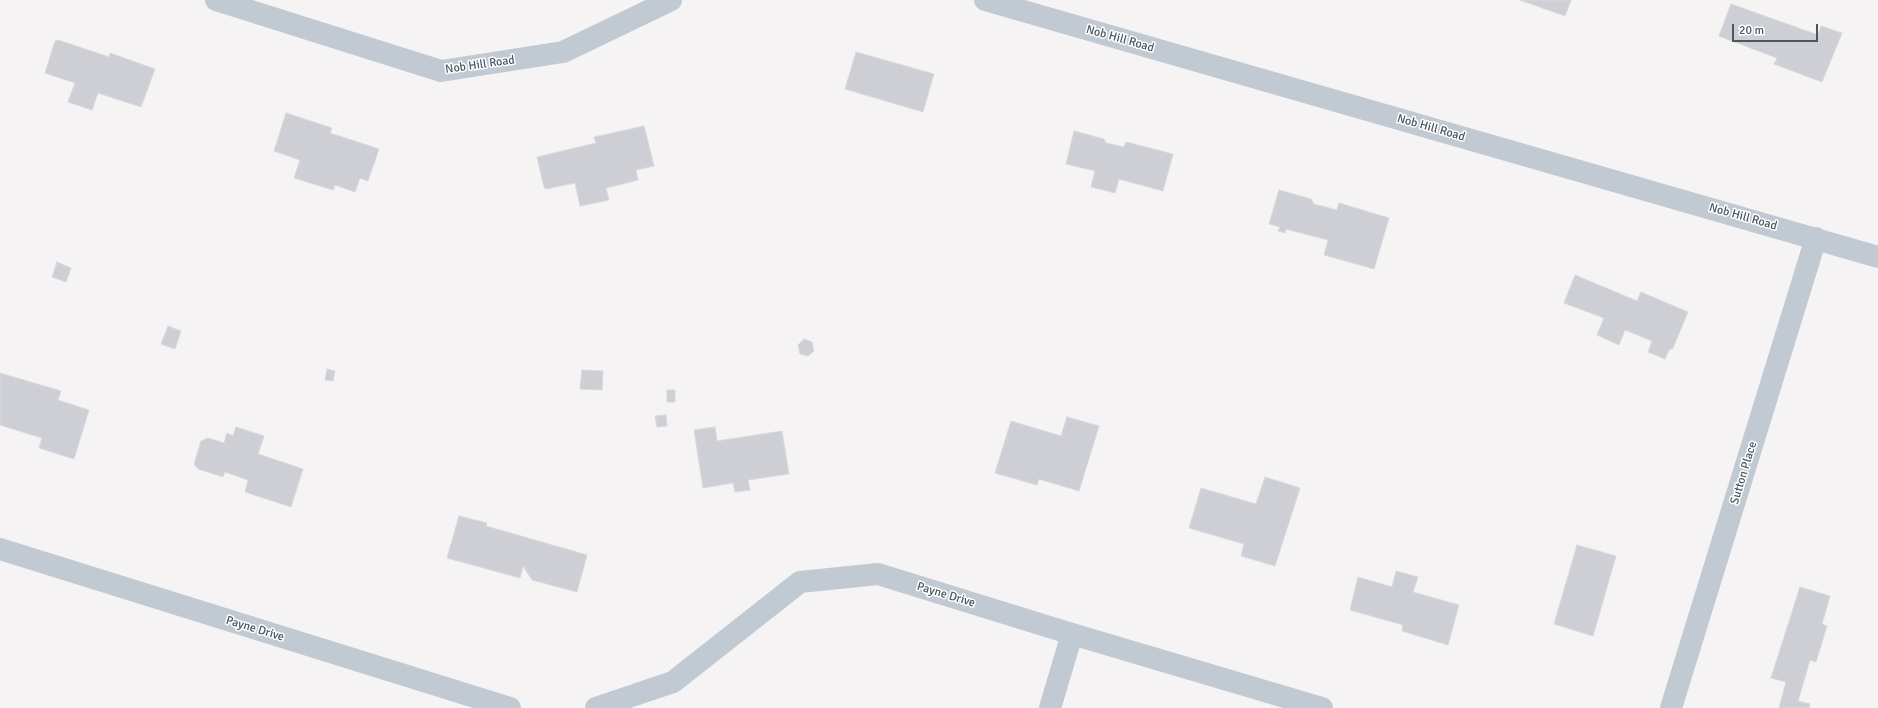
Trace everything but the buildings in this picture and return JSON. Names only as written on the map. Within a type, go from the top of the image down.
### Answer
[{"type":"street","name":"Nob Hill Road","points":[[216,0],[441,71],[563,52],[671,0]]},
{"type":"street","name":"Nob Hill Road","points":[[985,0],[1878,257]]},
{"type":"street","name":"Sutton Place","points":[[1671,708],[1816,238]]},
{"type":"street","name":"Payne Drive","points":[[0,550],[510,708]]},
{"type":"street","name":"Payne Drive","points":[[596,708],[673,682],[800,582],[878,574],[1072,634],[1322,708]]},
{"type":"street","points":[[1050,708],[1072,634]]}]
